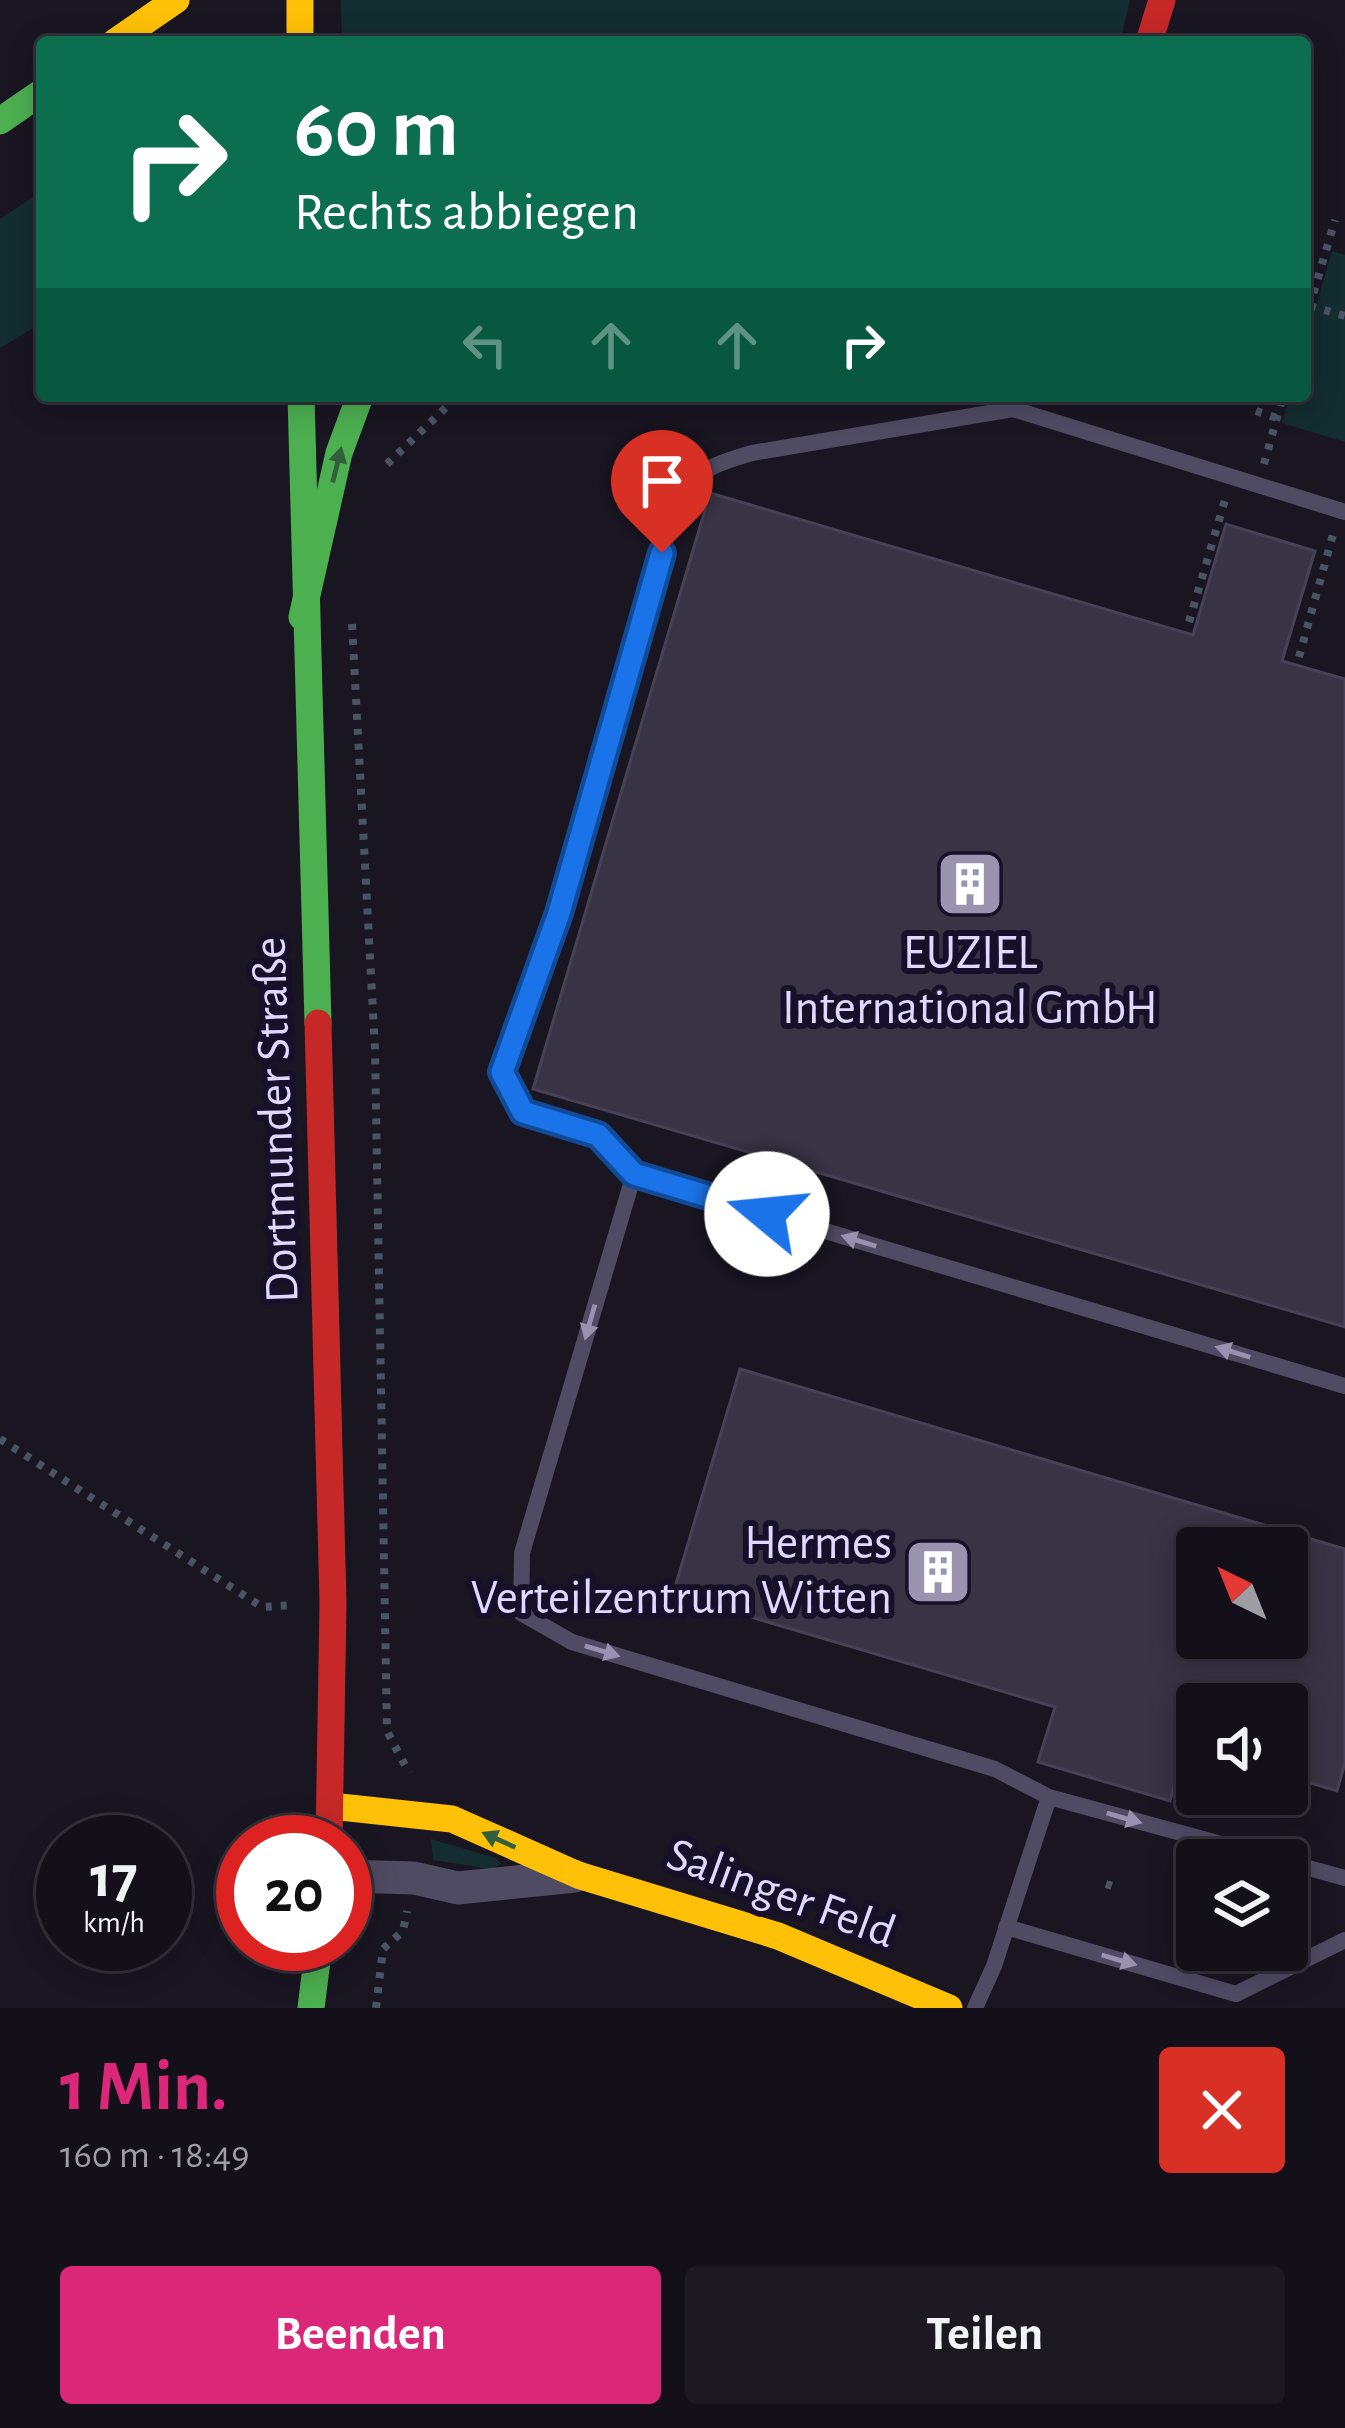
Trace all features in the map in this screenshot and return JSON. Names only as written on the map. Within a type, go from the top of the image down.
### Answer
[{"type":"main road","points":[[300,0],[300,36]]},
{"type":"main road","points":[[1151,36],[1162,0]]},
{"type":"main road","points":[[1178,36],[1186,0]]},
{"type":"main road","points":[[126,36],[183,2]]},
{"type":"main road","points":[[0,121],[36,96]]},
{"type":"main road","name":"Dortmunder Straße","points":[[302,402],[302,617],[327,1144],[330,1815]]},
{"type":"main road","points":[[302,617],[339,453],[358,402]]},
{"type":"main road","name":"Salinger Feld","points":[[331,1806],[452,1819],[578,1875],[778,1936],[949,2008]]},
{"type":"main road","points":[[310,2008],[315,1971]]},
{"type":"street","name":"Salinger Feld","points":[[372,1877],[414,1878],[458,1888],[578,1875]]},
{"type":"lane","points":[[1345,512],[1013,409],[752,454],[714,464],[687,480],[674,503],[559,913],[502,1072],[523,1112],[598,1135],[634,1174],[1345,1386]]},
{"type":"lane","points":[[634,1174],[522,1553],[521,1613],[572,1642],[995,1769],[1049,1797],[1203,1839]]},
{"type":"lane","points":[[974,2008],[1049,1797]]},
{"type":"lane","points":[[1308,1868],[1345,1878]]},
{"type":"lane","points":[[1006,1927],[1236,1994],[1345,1940]]},
{"type":"path","points":[[1311,302],[1334,220]]},
{"type":"path","points":[[1311,306],[1345,316]]},
{"type":"path","points":[[385,465],[452,402]]},
{"type":"path","points":[[1189,622],[1227,493],[1253,500],[1281,402]]},
{"type":"path","points":[[1256,411],[1277,418]]},
{"type":"path","points":[[1299,657],[1336,524],[1316,518]]},
{"type":"path","points":[[350,605],[375,1050],[387,1731],[415,1781],[416,1816]]},
{"type":"path","points":[[0,1439],[262,1607],[332,1603]]},
{"type":"path","points":[[376,2008],[383,1949],[403,1931],[414,1878]]},
{"type":"path","points":[[1106,1884],[1118,1888]]},
{"type":"green space","points":[[341,0],[1130,0],[1121,36],[342,36]]},
{"type":"green space","points":[[36,195],[36,327],[0,348],[0,219]]},
{"type":"green space","points":[[1332,251],[1345,255],[1345,442],[1282,423],[1288,402],[1311,402],[1311,323]]},
{"type":"green space","points":[[431,1839],[496,1858],[501,1864],[491,1869],[433,1860]]},
{"type":"building","name":"EUZIEL International GmbH","points":[[710,493],[1193,635],[1226,524],[1315,551],[1282,661],[1345,679],[1345,1327],[533,1089]]},
{"type":"building","name":"Hermes Verteilzentrum Witten","points":[[740,1369],[1271,1527],[1176,1527],[1176,1659],[1308,1659],[1308,1538],[1345,1549],[1345,1763],[1337,1791],[1308,1782],[1308,1683],[1176,1683],[1176,1779],[1170,1801],[1038,1762],[1055,1707],[673,1594]]},
{"type":"traffic: fast","points":[[0,121],[36,96]]},
{"type":"traffic: fast","points":[[301,402],[318,1023]]},
{"type":"traffic: fast","points":[[302,617],[339,453],[358,402]]},
{"type":"traffic: fast","points":[[311,2008],[316,1971]]},
{"type":"traffic: slow","points":[[124,36],[176,0]]},
{"type":"traffic: slow","points":[[300,0],[300,36]]},
{"type":"traffic: slow","points":[[331,1806],[452,1819],[578,1875],[778,1936],[949,2008]]},
{"type":"traffic: jam","points":[[1151,36],[1162,0]]},
{"type":"traffic: jam","points":[[318,1023],[333,1603],[329,1815]]},
{"type":"place","name":"EUZIEL International GmbH","points":[[970,884]]},
{"type":"place","name":"Hermes Verteilzentrum Witten","points":[[938,1572]]},
{"type":"route","points":[[662,553],[559,913],[502,1072],[513,1101],[523,1112],[598,1135],[634,1174],[767,1214]]}]
